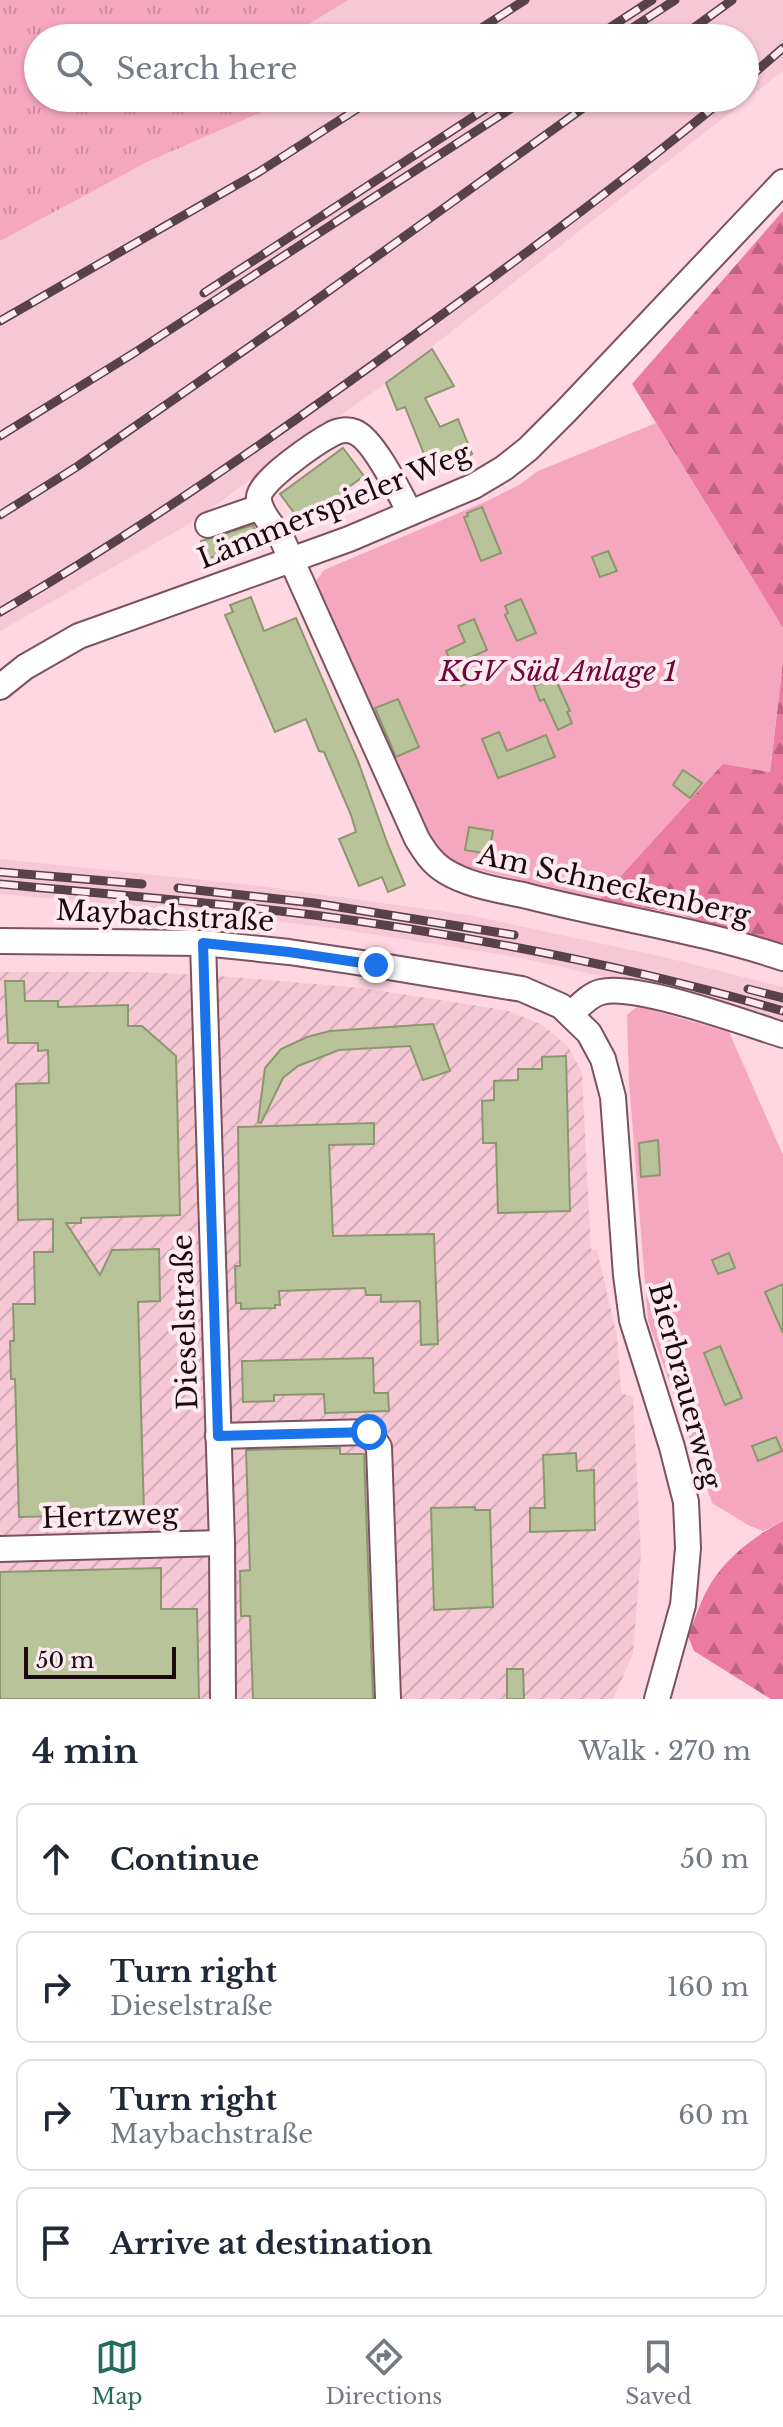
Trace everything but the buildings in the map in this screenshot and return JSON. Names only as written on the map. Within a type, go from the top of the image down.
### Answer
[{"type":"street","name":"Lämmerspieler Weg","points":[[0,687],[25,667],[79,636],[291,561],[489,478],[528,449],[783,182]]},
{"type":"street","points":[[208,525],[260,507],[259,492],[263,485],[332,434],[348,430],[364,438],[395,483],[410,513]]},
{"type":"street","name":"Am Schneckenberg","points":[[260,507],[282,539],[417,839],[434,863],[458,878],[478,884],[575,909],[707,936],[783,958]]},
{"type":"street","name":"Maybachstraße","points":[[0,941],[203,943],[289,952],[522,989],[566,1010]]},
{"type":"street","name":"Dieselstraße","points":[[203,943],[222,1543],[223,1699]]},
{"type":"street","points":[[566,1010],[592,996],[618,990],[688,1006],[783,1035]]},
{"type":"street","name":"Bierbrauerweg","points":[[566,1010],[599,1047],[611,1088],[632,1320],[686,1502],[688,1548],[683,1605],[657,1699]]},
{"type":"street","points":[[218,1436],[369,1432],[379,1447],[388,1699]]},
{"type":"street","name":"Hertzweg","points":[[0,1549],[222,1543]]},
{"type":"shaded area","points":[[0,0],[783,0],[783,71],[759,90],[759,24],[24,24],[24,112],[731,112],[386,383],[186,526],[0,631]]},
{"type":"shaded area","points":[[0,859],[260,886],[469,915],[664,957],[783,987],[783,1024],[677,993],[516,957],[339,929],[180,910],[0,894]]},
{"type":"shaded area","points":[[0,972],[142,972],[361,988],[506,1010],[543,1025],[569,1048],[582,1073],[591,1249],[597,1250],[617,1336],[621,1393],[633,1397],[641,1554],[633,1654],[613,1699],[0,1699]]},
{"type":"green space","points":[[0,0],[348,0],[309,24],[24,24],[24,112],[262,112],[147,162],[0,241]]},
{"type":"green space","points":[[783,211],[783,628],[632,384]]},
{"type":"green space","name":"KGV Süd Anlage 1","points":[[656,423],[783,628],[783,661],[770,772],[723,764],[600,899],[462,866],[442,856],[431,840],[316,581],[324,570],[487,501],[519,485],[538,471]]},
{"type":"green space","points":[[783,661],[783,947],[682,915],[600,899],[723,763],[770,772]]},
{"type":"green space","points":[[638,1006],[729,1032],[783,1155],[783,1521],[763,1531],[712,1503],[648,1321],[629,1082],[627,1015]]},
{"type":"green space","points":[[783,1521],[783,1699],[771,1699],[694,1651],[688,1636],[704,1596],[718,1573],[743,1547]]},
{"type":"railway","points":[[488,24],[525,0]]},
{"type":"railway","points":[[615,24],[652,0]]},
{"type":"railway","points":[[638,24],[675,0]]},
{"type":"railway","points":[[699,24],[732,0]]},
{"type":"railway","points":[[759,69],[783,48]]},
{"type":"railway","points":[[0,321],[259,172],[352,112]]},
{"type":"railway","points":[[204,293],[481,112]]},
{"type":"railway","points":[[0,436],[134,353],[505,112]]},
{"type":"railway","points":[[0,515],[78,466],[298,313],[578,112]]},
{"type":"railway","points":[[0,612],[156,515],[307,412],[568,222],[708,112]]},
{"type":"railway","points":[[0,872],[142,884]]},
{"type":"railway","points":[[0,884],[275,910],[373,923],[609,966],[783,1011]]},
{"type":"railway","points":[[178,888],[314,903],[514,935]]},
{"type":"railway","points":[[748,989],[783,998]]},
{"type":"route","points":[[369,1432],[218,1436],[203,943],[376,965]]}]
